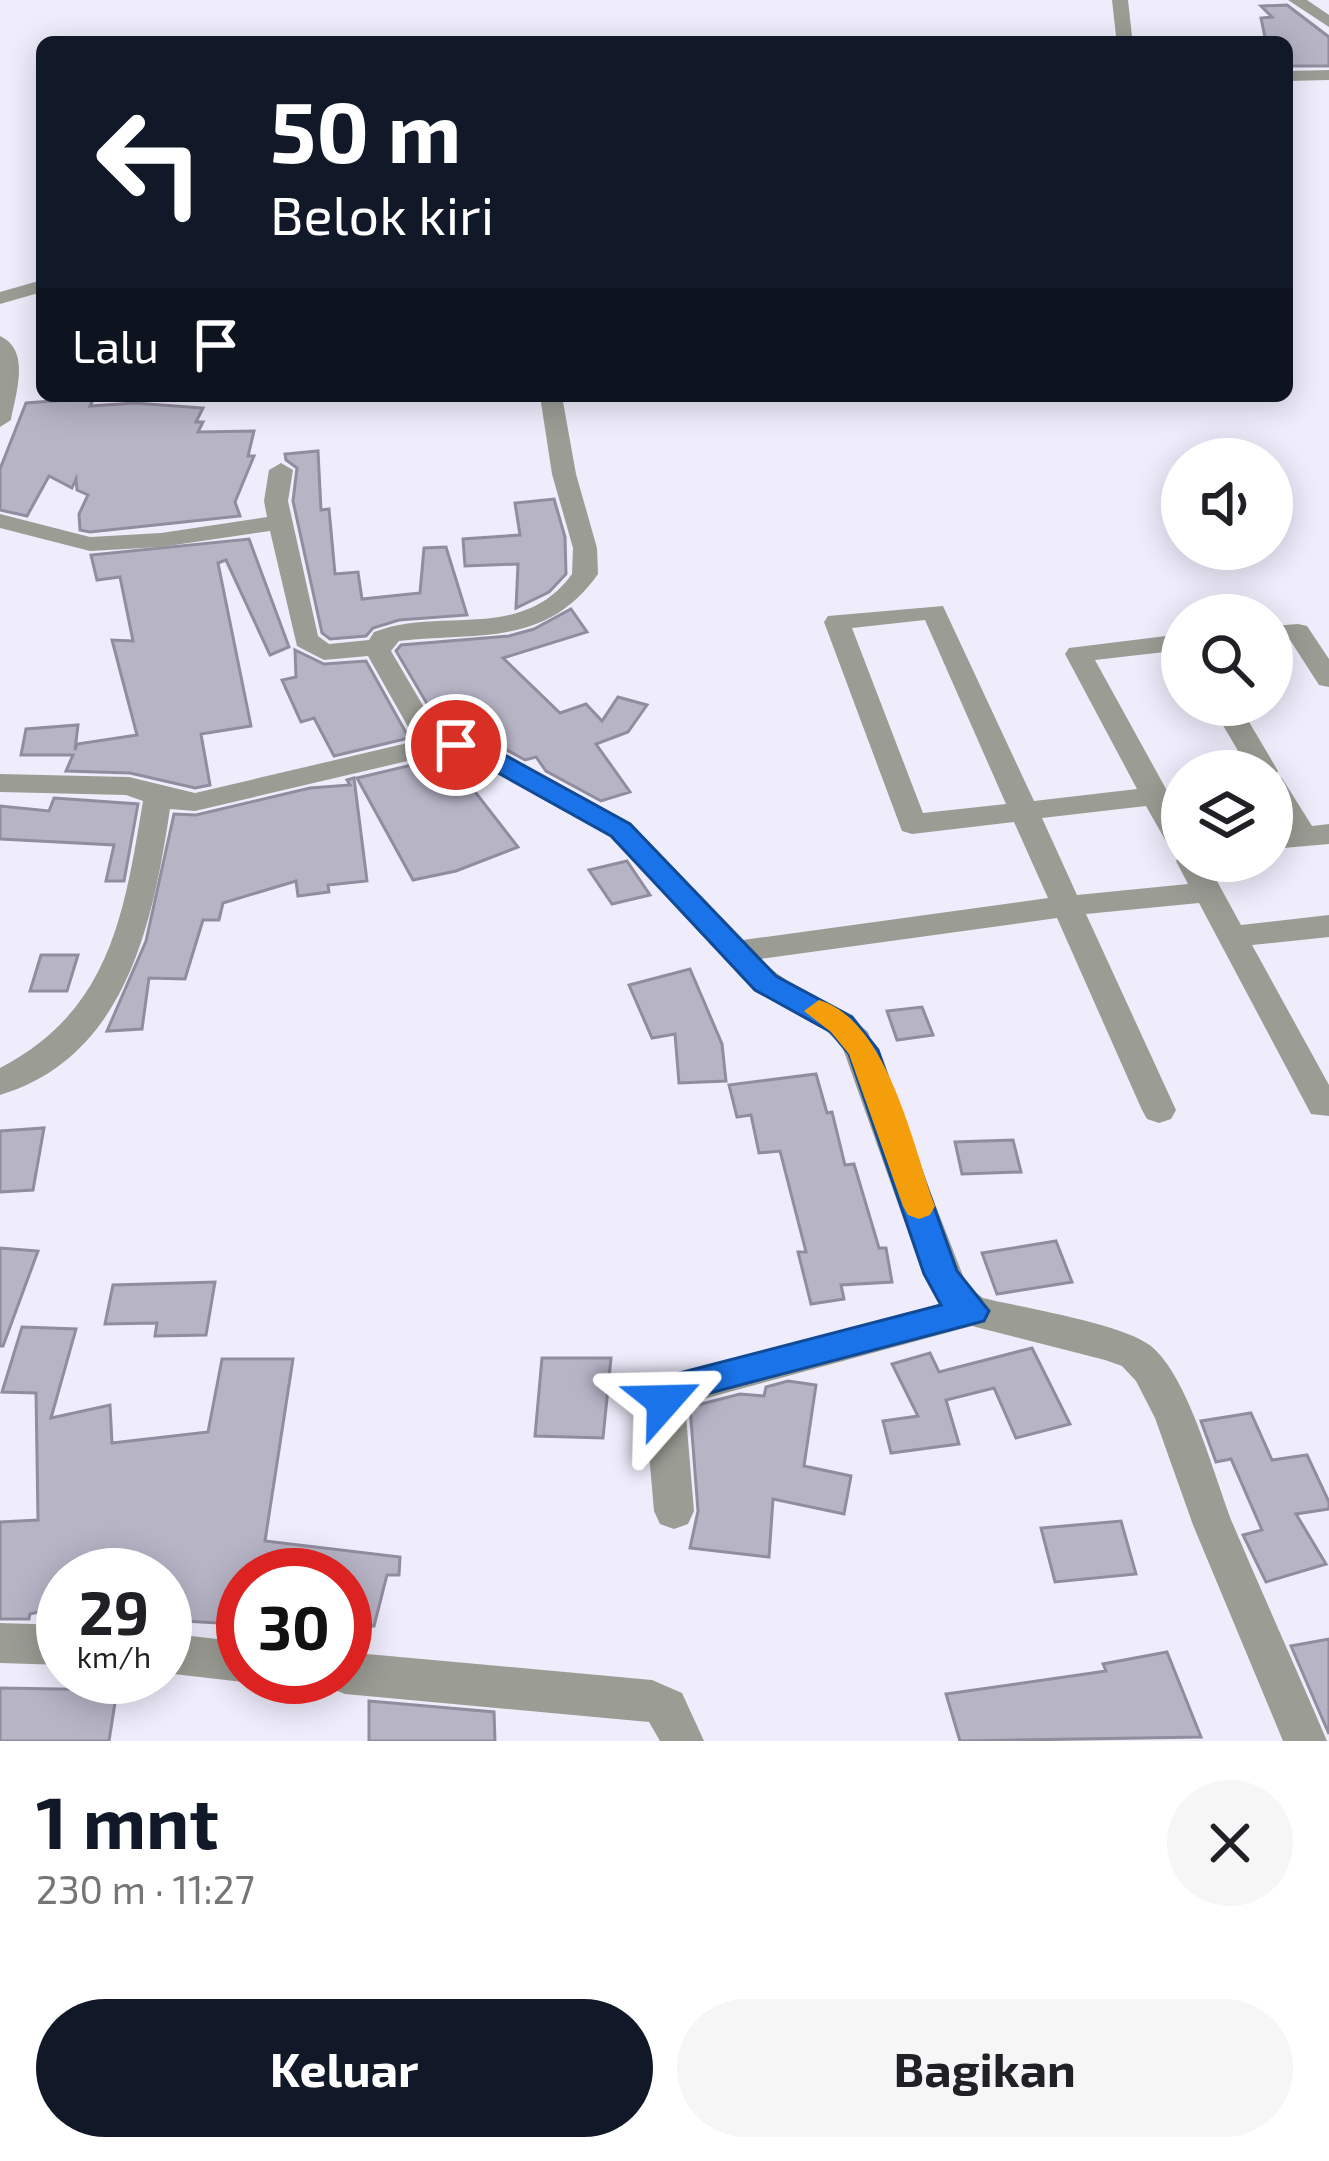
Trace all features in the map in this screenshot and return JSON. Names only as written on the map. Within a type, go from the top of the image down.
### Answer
[{"type":"street","points":[[1120,0],[1124,36]]},
{"type":"street","points":[[1296,0],[1329,22]]},
{"type":"street","points":[[1293,76],[1329,75]]},
{"type":"street","points":[[0,298],[36,288]]},
{"type":"street","points":[[0,342],[10,367],[0,420]]},
{"type":"street","points":[[281,470],[276,491],[279,523],[308,644],[324,652],[377,647],[395,633],[468,631],[513,623],[553,607],[585,574],[585,548],[564,474],[552,402]]},
{"type":"street","points":[[0,521],[16,521],[62,540],[89,544],[279,523]]},
{"type":"street","points":[[1155,796],[1023,809],[913,824],[837,622],[934,611],[1023,809],[1160,1110]]},
{"type":"street","points":[[1293,632],[1298,632],[1329,679]]},
{"type":"street","points":[[1161,644],[1078,654],[1161,807]]},
{"type":"street","points":[[377,647],[433,746]]},
{"type":"street","points":[[0,783],[129,786],[181,802],[216,799],[433,746],[467,746],[621,830],[766,983],[842,1024],[863,1050],[941,1274],[954,1297],[972,1311],[1110,1345],[1135,1355],[1149,1370],[1173,1414],[1213,1525],[1305,1741]]},
{"type":"street","points":[[0,1084],[59,1048],[112,976],[140,909],[158,795]]},
{"type":"street","points":[[1293,809],[1316,836]]},
{"type":"street","points":[[1202,882],[1323,1105]]},
{"type":"street","points":[[736,952],[1067,906],[1207,892]]},
{"type":"street","points":[[1232,937],[1329,926]]},
{"type":"street","points":[[674,1511],[664,1407],[670,1391],[972,1311]]},
{"type":"street","points":[[0,1643],[36,1644]]},
{"type":"street","points":[[372,1675],[652,1701],[667,1708],[682,1741]]},
{"type":"building","points":[[1287,5],[1329,37],[1329,66],[1293,66],[1293,36],[1265,36],[1261,18],[1272,17],[1261,6]]},
{"type":"building","points":[[26,403],[203,408],[196,422],[203,422],[198,432],[254,431],[248,456],[254,456],[235,502],[240,516],[80,530],[79,514],[88,495],[77,490],[76,479],[72,488],[49,476],[27,516],[0,510],[0,469]]},
{"type":"building","points":[[318,451],[321,510],[329,509],[335,574],[358,572],[362,599],[420,593],[424,548],[446,547],[467,615],[399,620],[373,628],[366,636],[330,639],[322,633],[293,501],[297,468],[285,454]]},
{"type":"building","points":[[554,499],[565,537],[566,574],[549,592],[516,608],[518,564],[465,566],[463,539],[520,535],[515,503]]},
{"type":"building","points":[[249,539],[289,647],[270,655],[226,560],[218,563],[251,726],[201,734],[210,785],[195,788],[130,773],[66,771],[73,755],[21,755],[26,729],[78,725],[75,750],[77,744],[137,735],[112,640],[133,641],[120,577],[97,580],[91,555]]},
{"type":"building","points":[[571,609],[587,632],[503,658],[560,713],[586,704],[602,721],[618,697],[647,705],[628,732],[596,744],[630,792],[601,801],[546,771],[536,757],[525,760],[507,750],[477,707],[436,719],[396,651],[401,645],[509,636]]},
{"type":"building","points":[[295,650],[324,664],[366,661],[409,738],[334,756],[314,718],[301,722],[282,680],[296,677]]},
{"type":"building","points":[[433,760],[451,761],[518,847],[456,871],[413,880],[357,778]]},
{"type":"building","points":[[354,778],[367,881],[328,885],[329,892],[298,896],[296,881],[223,903],[219,920],[203,920],[185,979],[149,978],[142,1029],[107,1031],[146,941],[174,814],[196,815],[310,788],[350,785],[347,780]]},
{"type":"building","points":[[54,798],[138,804],[124,881],[106,881],[114,845],[0,839],[0,806],[49,811]]},
{"type":"building","points":[[627,861],[650,895],[612,904],[589,870]]},
{"type":"building","points":[[41,955],[78,955],[67,991],[30,991]]},
{"type":"building","points":[[690,969],[722,1044],[726,1081],[679,1083],[675,1034],[652,1038],[629,985]]},
{"type":"building","points":[[922,1007],[933,1035],[897,1040],[887,1011]]},
{"type":"building","points":[[816,1074],[827,1113],[832,1112],[845,1165],[854,1164],[879,1248],[886,1248],[892,1282],[841,1285],[844,1299],[811,1304],[798,1252],[806,1252],[780,1151],[759,1153],[751,1115],[737,1117],[729,1085]]},
{"type":"building","points":[[44,1128],[33,1190],[0,1192],[0,1131]]},
{"type":"building","points":[[1013,1140],[1021,1172],[962,1174],[955,1142]]},
{"type":"building","points":[[1056,1241],[1072,1282],[997,1294],[982,1253]]},
{"type":"building","points":[[0,1248],[38,1251],[3,1346],[0,1346]]},
{"type":"building","points":[[215,1282],[206,1335],[155,1336],[157,1323],[105,1324],[113,1285]]},
{"type":"building","points":[[22,1327],[76,1329],[51,1418],[110,1405],[112,1443],[208,1432],[222,1359],[293,1359],[265,1541],[324,1548],[216,1548],[216,1623],[192,1622],[192,1548],[36,1548],[36,1613],[29,1619],[0,1619],[0,1522],[38,1520],[36,1393],[2,1392]]},
{"type":"building","points":[[1032,1348],[1070,1424],[1016,1438],[994,1388],[946,1400],[959,1444],[891,1453],[883,1421],[918,1416],[892,1364],[930,1353],[939,1372]]},
{"type":"building","points":[[542,1358],[611,1358],[603,1438],[535,1436]]},
{"type":"building","points":[[788,1381],[816,1385],[804,1466],[851,1476],[844,1514],[773,1499],[769,1557],[690,1548],[698,1511],[690,1407],[740,1394],[764,1396],[766,1387]]},
{"type":"building","points":[[1251,1413],[1272,1460],[1307,1455],[1329,1502],[1329,1509],[1296,1514],[1326,1564],[1266,1582],[1243,1535],[1262,1530],[1231,1459],[1216,1462],[1201,1421]]},
{"type":"building","points":[[1121,1521],[1136,1574],[1055,1582],[1041,1528]]},
{"type":"building","points":[[372,1554],[400,1557],[399,1575],[387,1575],[374,1626]]},
{"type":"building","points":[[1329,1639],[1329,1734],[1291,1646]]},
{"type":"building","points":[[1167,1652],[1201,1737],[960,1741],[946,1694],[1106,1671],[1103,1664]]},
{"type":"building","points":[[0,1688],[36,1689],[36,1704],[115,1704],[109,1741],[0,1741]]},
{"type":"building","points":[[372,1701],[494,1712],[495,1741],[369,1741]]},
{"type":"slow traffic","points":[[819,1011],[842,1024],[863,1050],[919,1206]]},
{"type":"route","points":[[456,745],[474,749],[621,830],[766,983],[842,1024],[863,1050],[941,1274],[954,1297],[972,1311],[680,1386],[664,1401]]}]
